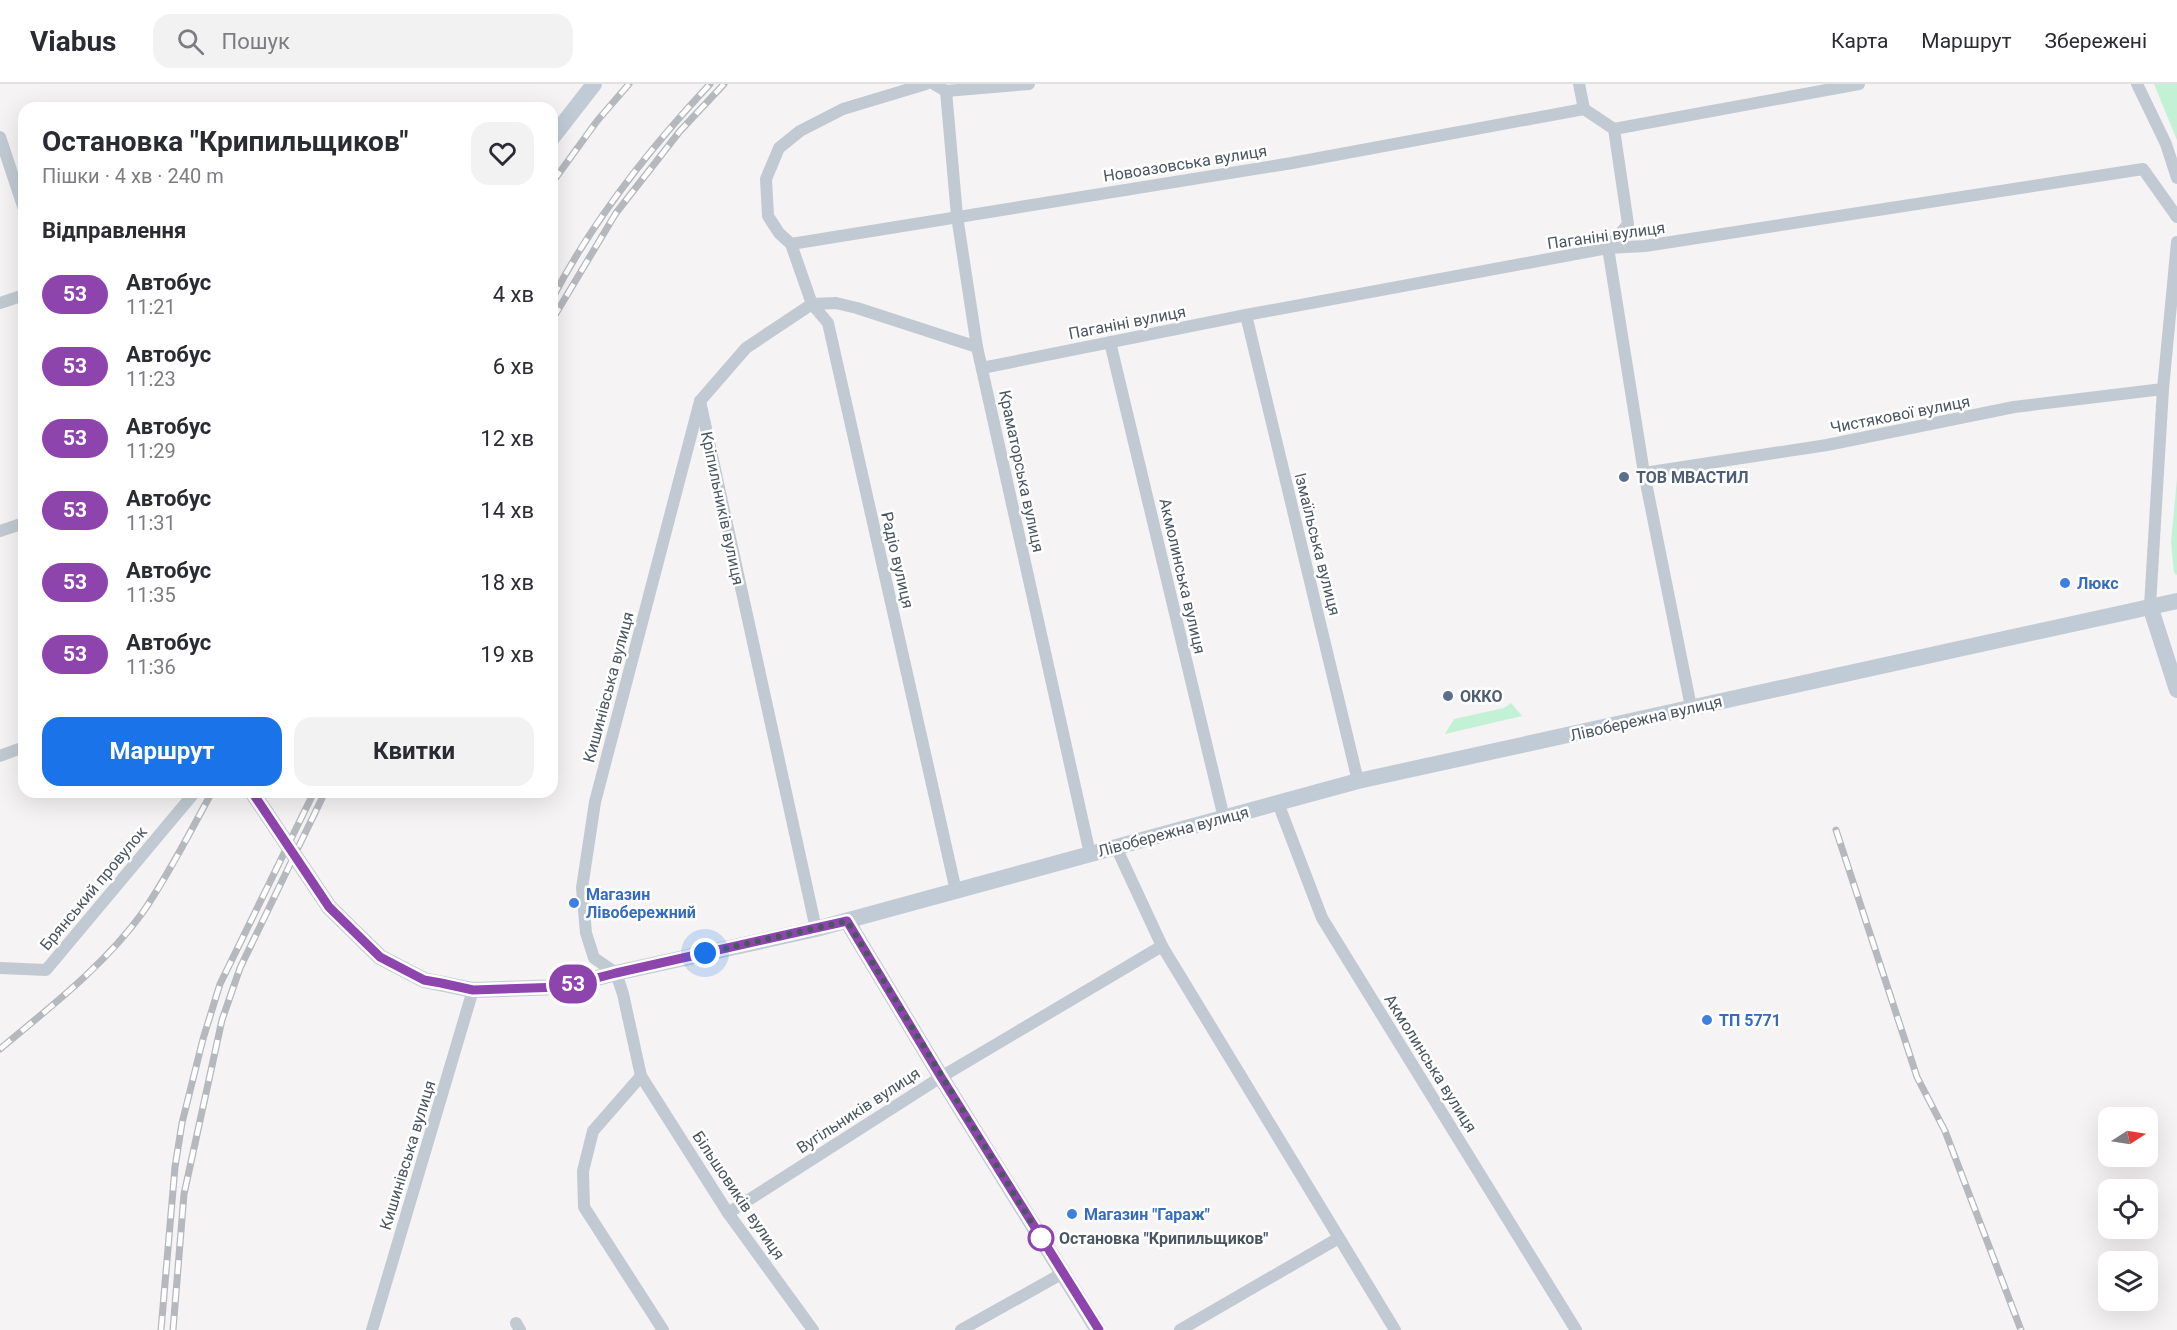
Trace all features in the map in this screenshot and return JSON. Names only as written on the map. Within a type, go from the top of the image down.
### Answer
[{"type":"main road","points":[[558,130],[594,84]]},
{"type":"main road","name":"Лівобережна вулиця","points":[[256,798],[329,907],[380,957],[424,980],[473,990],[562,987],[847,921],[1358,781],[2177,601]]},
{"type":"main road","points":[[2150,606],[2177,690]]},
{"type":"main road","points":[[847,921],[1098,1330]]},
{"type":"street","name":"Радіо вулиця","points":[[926,84],[843,109],[800,131],[779,148],[766,179],[768,216],[779,234],[790,244],[812,304],[828,323],[956,891]]},
{"type":"street","points":[[934,84],[946,91],[1029,84]]},
{"type":"street","points":[[1579,84],[1584,109],[1614,129],[1859,84]]},
{"type":"street","points":[[2138,84],[2166,144],[2177,178]]},
{"type":"street","name":"Краматорська вулиця","points":[[946,91],[957,216],[977,347],[1090,854]]},
{"type":"street","name":"Новоазовська вулиця","points":[[790,244],[1292,163],[1584,109]]},
{"type":"street","points":[[1614,129],[1628,224],[1608,248],[1644,473],[1691,707]]},
{"type":"street","points":[[0,137],[18,191]]},
{"type":"street","name":"Паганіні вулиця","points":[[982,368],[1246,315],[1608,248],[1645,246],[2143,169],[2177,217]]},
{"type":"street","points":[[2150,606],[2163,389],[2177,243]]},
{"type":"street","points":[[0,303],[18,297]]},
{"type":"street","points":[[700,401],[746,348],[812,304],[837,303],[857,308],[977,347]]},
{"type":"street","name":"Ізмаїльська вулиця","points":[[1246,315],[1358,781]]},
{"type":"street","name":"Акмолинська вулиця","points":[[1110,342],[1224,818]]},
{"type":"street","name":"Чистякової вулиця","points":[[1644,473],[1827,445],[2014,407],[2163,389]]},
{"type":"street","name":"Кріпильників вулиця","points":[[700,401],[816,929]]},
{"type":"street","name":"Кишинівська вулиця","points":[[616,973],[594,958],[586,933],[582,888],[595,802],[700,401]]},
{"type":"street","points":[[0,531],[18,525]]},
{"type":"street","points":[[0,756],[18,749]]},
{"type":"street","name":"Брянський провулок","points":[[0,968],[46,970],[190,798]]},
{"type":"street","name":"Акмолинська вулиця","points":[[1278,803],[1322,918],[1576,1330]]},
{"type":"street","points":[[1116,847],[1162,946],[1337,1239],[1395,1330]]},
{"type":"street","name":"Вугільників вулиця","points":[[728,1213],[941,1077],[1162,946]]},
{"type":"street","name":"Більшовиків вулиця","points":[[616,973],[623,994],[641,1076],[728,1213],[813,1330]]},
{"type":"street","name":"Кишинівська вулиця","points":[[372,1330],[473,990]]},
{"type":"street","points":[[641,1076],[593,1131],[583,1171],[584,1207],[663,1330]]},
{"type":"street","points":[[1180,1330],[1337,1239]]},
{"type":"street","points":[[960,1330],[1063,1273]]},
{"type":"green space","points":[[2154,84],[2177,84],[2177,140]]},
{"type":"green space","points":[[2177,479],[2177,575],[2174,573],[2171,542]]},
{"type":"green space","points":[[1511,703],[1522,716],[1445,734],[1454,719],[1504,708]]},
{"type":"railway","points":[[558,175],[597,121],[629,84]]},
{"type":"railway","points":[[558,288],[585,241],[624,186],[665,134],[710,84]]},
{"type":"railway","points":[[558,310],[616,213],[680,131],[724,84]]},
{"type":"railway","points":[[0,1049],[76,985],[128,932],[162,883],[209,798]]},
{"type":"railway","points":[[161,1330],[175,1167],[182,1123],[203,1039],[220,984],[311,798]]},
{"type":"railway","points":[[173,1330],[184,1194],[222,1020],[240,968],[322,798]]},
{"type":"railway","points":[[1836,830],[1917,1077],[1945,1131],[2021,1330]]},
{"type":"bus line","name":"53","points":[[256,798],[329,907],[380,957],[424,980],[473,990],[562,987],[847,921],[941,1077],[1099,1330]]},
{"type":"place","name":"ТОВ МВАСТИЛ","points":[[1624,477]]},
{"type":"place","name":"Люкс","points":[[2065,583]]},
{"type":"place","name":"ОККО","points":[[1448,696]]},
{"type":"place","name":"Магазин Лівобережний","points":[[574,903]]},
{"type":"place","name":"ТП 5771","points":[[1707,1020]]},
{"type":"place","name":"Магазин \"Гараж\"","points":[[1072,1214]]},
{"type":"place","name":"Остановка \"Крипильщиков\"","points":[[1041,1238]]},
{"type":"route","points":[[705,953],[847,921],[1041,1238]]}]
